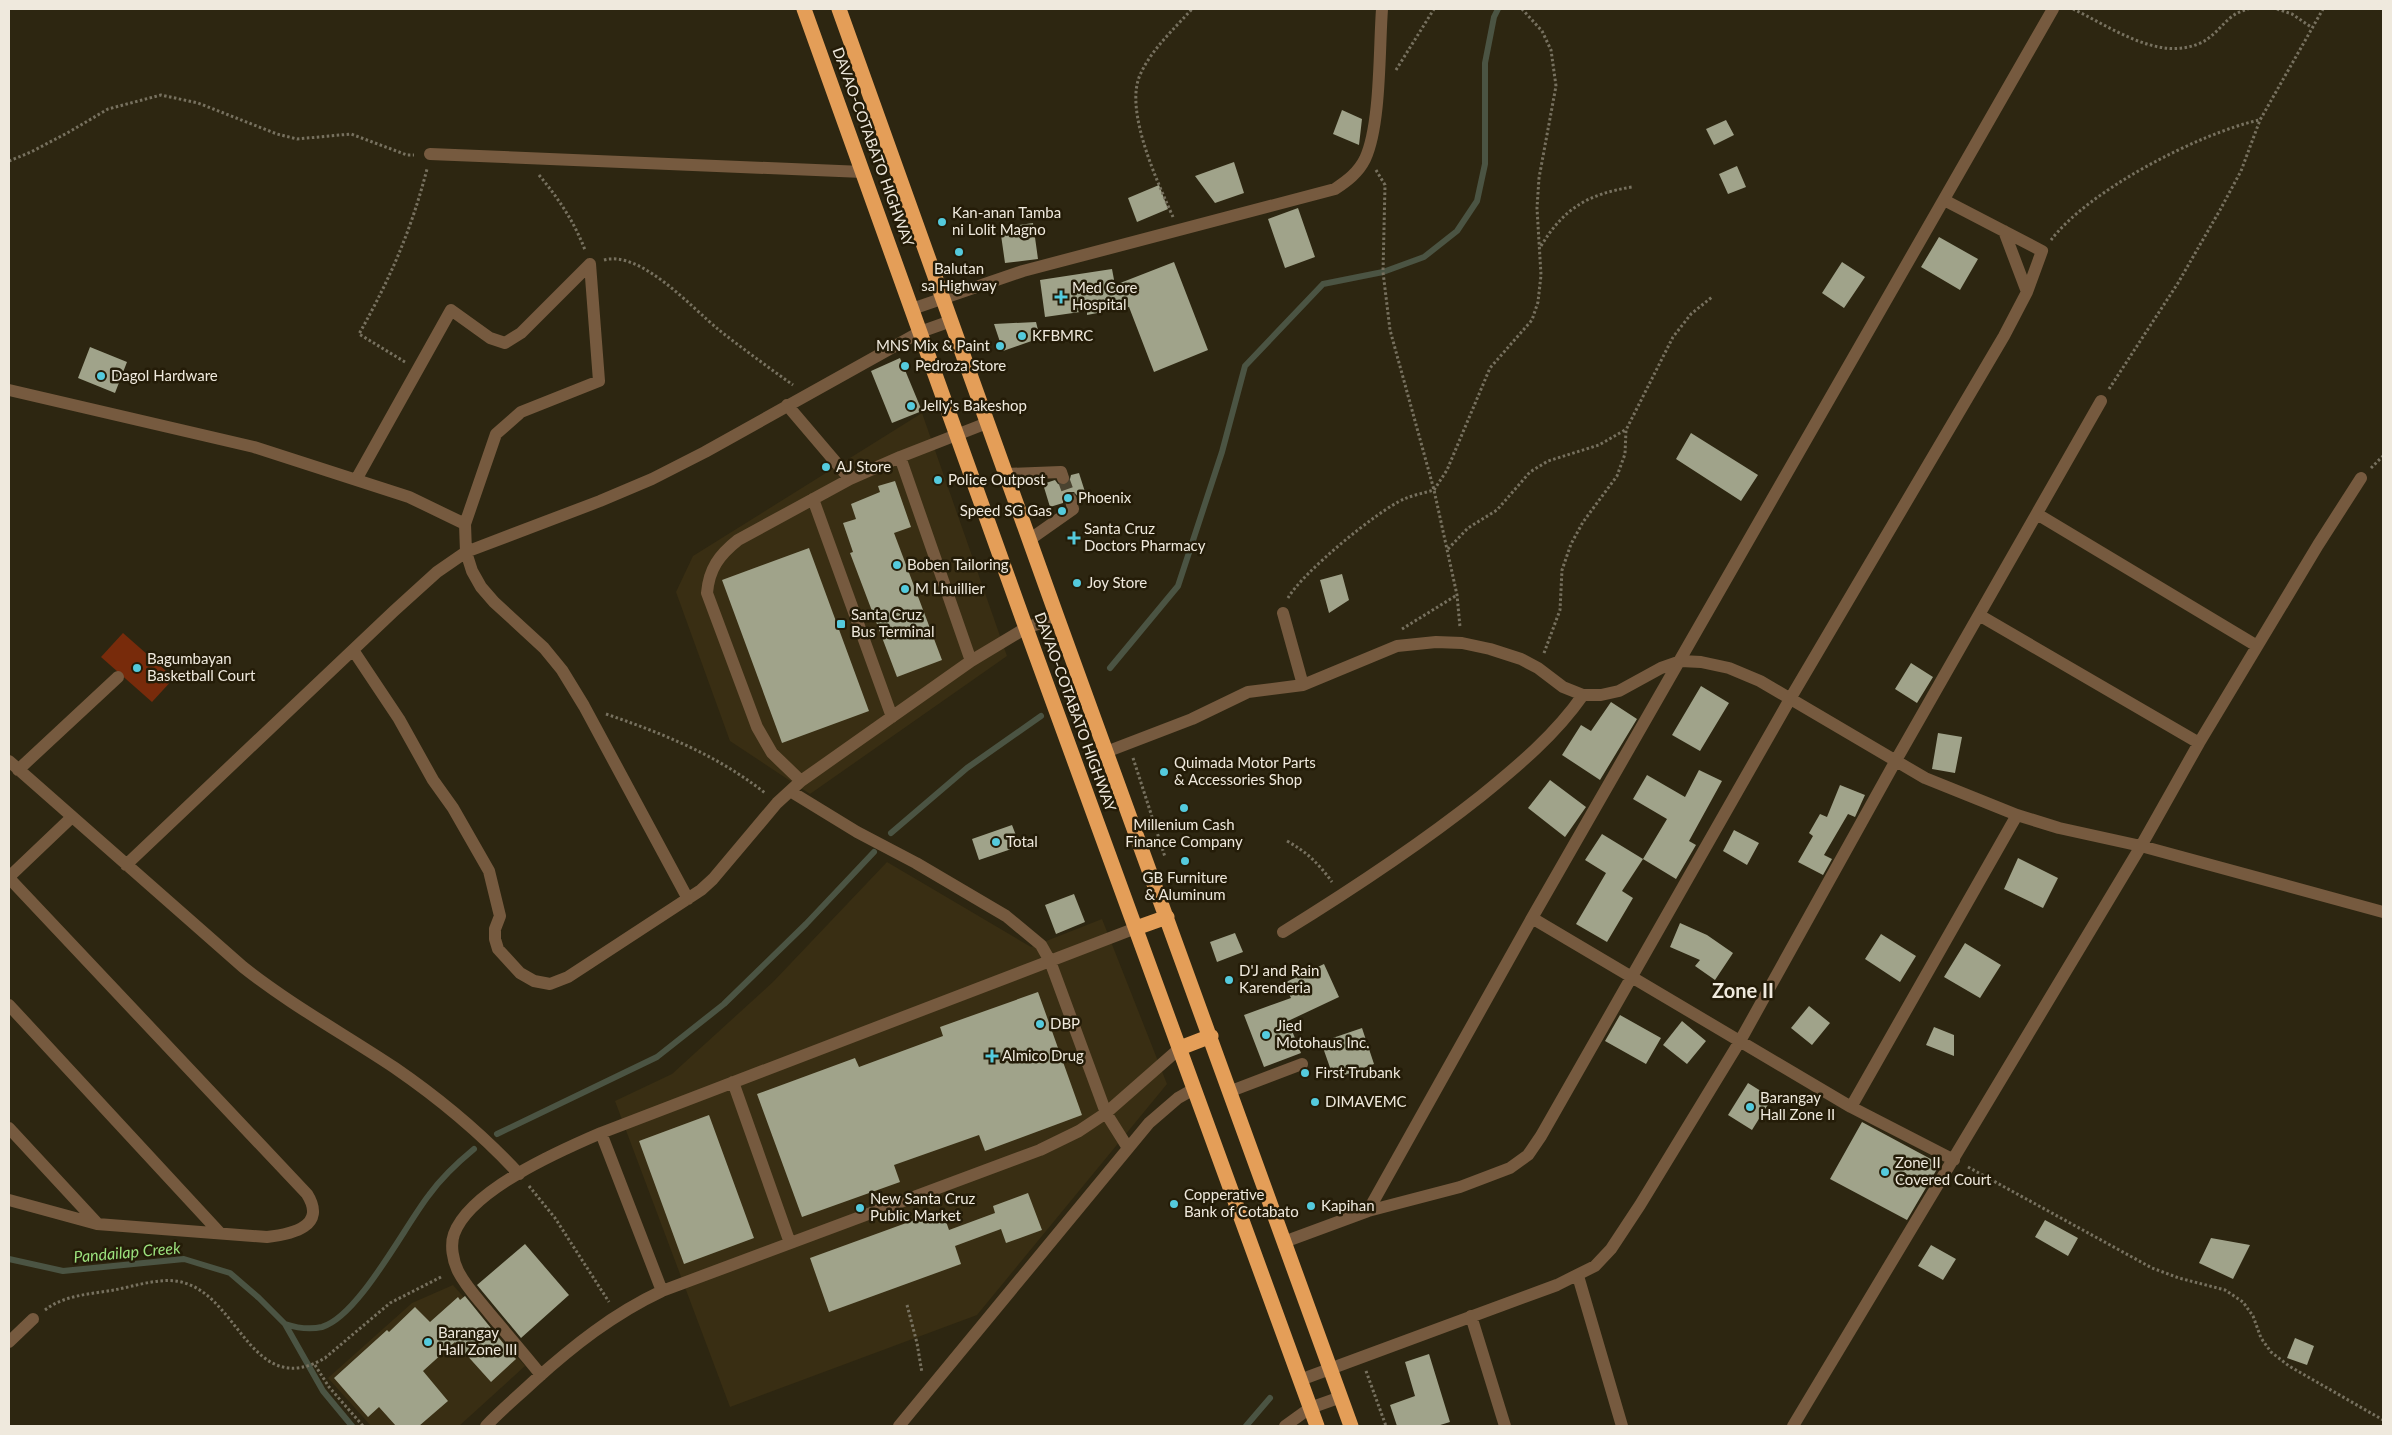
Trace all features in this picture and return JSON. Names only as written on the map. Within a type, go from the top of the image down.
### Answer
[{"type":"highway","name":"DAVAO-COTABATO HIGHWAY","points":[[804,9],[1026,628],[1317,1426]]},
{"type":"highway","name":"DAVAO-COTABATO HIGHWAY","points":[[839,9],[1029,540],[1231,1091],[1351,1426]]},
{"type":"highway","points":[[1136,928],[1167,917]]},
{"type":"highway","points":[[1180,1048],[1210,1036]]},
{"type":"street","points":[[912,309],[1023,271],[1335,189],[1354,176],[1365,159],[1371,140],[1376,102],[1382,9]]},
{"type":"street","points":[[1368,1211],[1532,918],[2053,9]]},
{"type":"street","points":[[430,154],[862,172]]},
{"type":"street","points":[[1284,1242],[1368,1211],[1460,1187],[1510,1168],[1528,1155],[1541,1136],[1790,699],[1981,376],[2027,292],[2042,251],[1944,200]]},
{"type":"street","points":[[2004,231],[2027,292]]},
{"type":"street","points":[[357,478],[451,310],[490,338],[505,343],[521,333],[590,264]]},
{"type":"street","points":[[590,264],[599,381],[521,412],[496,434],[465,524],[466,552],[472,571],[481,587],[494,602],[544,648],[562,670],[584,706],[688,899]]},
{"type":"street","points":[[126,865],[353,650],[438,572],[466,552],[652,480],[706,452],[920,332],[951,321]]},
{"type":"street","points":[[9,390],[254,447],[357,478],[409,497],[465,524]]},
{"type":"street","points":[[1300,1380],[1578,1276],[1595,1266],[1611,1249],[1740,1041],[1894,762],[2101,401]]},
{"type":"street","points":[[787,405],[850,480]]},
{"type":"street","points":[[801,782],[772,753],[757,727],[708,593],[708,578],[715,563],[724,551],[738,540],[850,480],[900,456],[987,423]]},
{"type":"street","points":[[900,456],[971,661]]},
{"type":"street","points":[[1006,474],[1061,472],[1063,478]]},
{"type":"street","points":[[1793,1426],[2141,846],[2199,743],[2257,646],[2361,478]]},
{"type":"street","points":[[814,499],[892,717]]},
{"type":"street","points":[[1029,540],[1073,509],[1070,500]]},
{"type":"street","points":[[2037,514],[2257,646]]},
{"type":"street","points":[[1282,612],[1302,685]]},
{"type":"street","points":[[1979,615],[2199,743]]},
{"type":"street","points":[[353,650],[399,720],[433,780],[452,808],[489,871],[500,916],[495,929],[495,940],[505,958],[520,973],[534,981],[550,984],[568,976],[688,899],[713,879],[777,803],[801,782],[971,661],[1026,628],[1057,617]]},
{"type":"street","points":[[1106,752],[1192,720],[1248,692],[1302,685],[1397,646],[1436,642],[1462,643],[1521,659],[1538,668],[1563,687],[1584,695],[1601,696],[1619,691],[1660,668],[1681,661],[1701,662],[1729,668],[1760,682],[1894,762],[1968,797],[2017,815],[2095,837],[2141,846],[2383,912]]},
{"type":"street","points":[[118,677],[14,766],[250,973],[278,994],[395,1068],[471,1126],[519,1174]]},
{"type":"street","points":[[1283,932],[1402,856],[1507,775],[1543,744],[1568,717],[1584,695]]},
{"type":"street","points":[[790,791],[849,827],[916,863],[1006,916],[1041,945],[1050,961],[1106,1113],[1128,1148]]},
{"type":"street","points":[[1850,1107],[2017,815]]},
{"type":"street","points":[[9,1200],[97,1224],[267,1237],[291,1234],[304,1226],[314,1216],[314,1205],[307,1194],[9,878],[72,817]]},
{"type":"street","points":[[1532,918],[1850,1107],[1954,1160]]},
{"type":"street","points":[[541,1375],[468,1288],[458,1270],[453,1254],[453,1236],[460,1222],[485,1196],[519,1174],[573,1145],[601,1133],[1136,928]]},
{"type":"street","points":[[9,1005],[220,1233]]},
{"type":"street","points":[[486,1426],[567,1352],[617,1314],[662,1291],[1040,1150],[1079,1131],[1106,1113],[1180,1048]]},
{"type":"street","points":[[1231,1091],[1302,1064]]},
{"type":"street","points":[[733,1082],[790,1243]]},
{"type":"street","points":[[899,1426],[1128,1148],[1164,1109],[1194,1089]]},
{"type":"street","points":[[9,1128],[97,1224]]},
{"type":"street","points":[[601,1133],[662,1291]]},
{"type":"street","points":[[1578,1276],[1622,1426]]},
{"type":"street","points":[[1471,1316],[1505,1426]]},
{"type":"street","points":[[9,1342],[32,1319]]},
{"type":"street","points":[[1286,1426],[1310,1408],[1341,1397]]},
{"type":"path","points":[[1180,231],[1143,138],[1136,107],[1139,77],[1146,63],[1192,9]]},
{"type":"path","points":[[1392,77],[1434,9]]},
{"type":"path","points":[[1282,612],[1284,604],[1298,586],[1377,515],[1404,499],[1434,490],[1447,470],[1490,368],[1532,320],[1538,302],[1541,274],[1537,208],[1539,178],[1556,86],[1548,44],[1542,31],[1522,9]]},
{"type":"path","points":[[2073,9],[2153,46],[2177,48],[2198,44],[2218,32],[2233,15],[2248,9]]},
{"type":"path","points":[[2276,9],[2292,14],[2311,27]]},
{"type":"path","points":[[2101,401],[2178,283],[2220,210],[2241,171],[2260,120],[2311,27],[2323,9]]},
{"type":"path","points":[[9,161],[46,144],[108,109],[161,95],[198,103],[277,134],[297,139],[351,134],[406,155],[430,154],[416,211],[402,248],[387,284],[359,334],[417,370]]},
{"type":"path","points":[[2042,251],[2060,229],[2080,210],[2148,166],[2237,125],[2260,120]]},
{"type":"path","points":[[526,159],[559,199],[578,232],[590,264],[608,259],[624,260],[646,270],[718,329],[806,395]]},
{"type":"path","points":[[1365,159],[1375,168],[1385,185],[1383,272],[1390,330],[1434,490],[1448,549],[1462,643]]},
{"type":"path","points":[[1540,248],[1552,227],[1581,202],[1606,191],[1632,187]]},
{"type":"path","points":[[1538,668],[1560,610],[1562,570],[1571,544],[1583,522],[1617,476],[1626,454],[1626,430],[1672,337],[1691,314],[1712,297]]},
{"type":"path","points":[[1448,549],[1468,528],[1496,510],[1530,472],[1548,460],[1600,445],[1626,430]]},
{"type":"path","points":[[1397,633],[1456,595]]},
{"type":"path","points":[[584,706],[667,735],[697,748],[725,764],[777,803]]},
{"type":"path","points":[[1129,743],[1166,860]]},
{"type":"path","points":[[1288,840],[1304,850],[1319,864],[1341,896]]},
{"type":"path","points":[[1954,1160],[2152,1268],[2179,1278],[2225,1290],[2243,1302],[2253,1316],[2261,1338],[2271,1352],[2289,1366],[2383,1420]]},
{"type":"path","points":[[519,1174],[555,1218],[617,1314]]},
{"type":"path","points":[[32,1319],[51,1305],[69,1298],[162,1281],[185,1282],[213,1300],[241,1336],[259,1354],[283,1368],[298,1369],[325,1358],[390,1303],[426,1283],[458,1270]]},
{"type":"path","points":[[907,1305],[924,1382],[929,1391]]},
{"type":"path","points":[[1360,1357],[1386,1426]]},
{"type":"path","points":[[314,1364],[329,1388],[363,1426]]},
{"type":"shaded area","name":"Santa Cruz Bus Terminal","points":[[922,413],[1007,656],[810,794],[730,741],[676,592],[693,556]]},
{"type":"shaded area","name":"Bagumbayan Basketball Court","points":[[123,633],[174,678],[152,702],[101,657]]},
{"type":"shaded area","name":"New Santa Cruz Public Market","points":[[887,862],[1031,947],[1102,919],[1167,1084],[977,1315],[730,1407],[615,1101],[672,1074],[773,982]]},
{"type":"shaded area","points":[[453,1285],[525,1366],[459,1426],[371,1426],[328,1378],[412,1303]]},
{"type":"building","points":[[1342,110],[1362,119],[1359,145],[1333,134]]},
{"type":"building","points":[[1726,120],[1734,135],[1714,145],[1706,129]]},
{"type":"building","points":[[1234,162],[1244,193],[1215,203],[1195,176]]},
{"type":"building","points":[[1737,166],[1746,187],[1728,194],[1719,174]]},
{"type":"building","points":[[1159,185],[1168,209],[1137,222],[1128,198]]},
{"type":"building","points":[[1298,208],[1315,257],[1285,268],[1268,219]]},
{"type":"building","points":[[1033,223],[1038,259],[1005,263],[1000,228]]},
{"type":"building","points":[[1939,237],[1978,259],[1960,290],[1921,267]]},
{"type":"building","points":[[1174,262],[1208,350],[1154,372],[1129,307],[1087,315],[1087,311],[1045,317],[1040,280],[1112,269],[1115,285]]},
{"type":"building","points":[[1842,262],[1865,277],[1844,308],[1822,293]]},
{"type":"building","points":[[1036,322],[1040,338],[1003,351],[994,324]]},
{"type":"building","points":[[90,347],[127,362],[115,393],[78,378]]},
{"type":"building","points":[[900,358],[922,411],[892,423],[871,371]]},
{"type":"building","points":[[1691,433],[1758,475],[1741,501],[1676,459]]},
{"type":"building","points":[[1079,473],[1086,495],[1079,498],[1074,492],[1069,492],[1063,497],[1063,503],[1050,507],[1043,484],[1055,480],[1058,484],[1065,486],[1069,483],[1071,475]]},
{"type":"building","points":[[895,481],[911,527],[894,533],[942,660],[897,677],[850,553],[853,552],[843,523],[856,519],[851,504],[880,492],[878,486]]},
{"type":"building","points":[[809,548],[869,711],[782,743],[722,580]]},
{"type":"building","points":[[1342,574],[1349,600],[1329,613],[1320,580]]},
{"type":"building","points":[[1911,663],[1933,677],[1917,703],[1895,689]]},
{"type":"building","points":[[1701,686],[1729,703],[1700,751],[1672,735]]},
{"type":"building","points":[[1611,702],[1637,719],[1600,780],[1562,755],[1581,725],[1591,731]]},
{"type":"building","points":[[1938,733],[1962,737],[1955,773],[1932,769]]},
{"type":"building","points":[[1699,770],[1722,781],[1689,841],[1696,845],[1676,879],[1643,859],[1667,819],[1633,799],[1647,775],[1685,797]]},
{"type":"building","points":[[1550,780],[1586,807],[1565,837],[1528,808]]},
{"type":"building","points":[[1840,785],[1865,795],[1855,817],[1848,814],[1824,855],[1832,859],[1823,875],[1798,862],[1813,836],[1809,833],[1820,814],[1827,817]]},
{"type":"building","name":"Total","points":[[1012,825],[1020,846],[979,860],[972,839]]},
{"type":"building","points":[[1734,830],[1759,843],[1747,865],[1723,851]]},
{"type":"building","points":[[1602,834],[1643,859],[1622,891],[1633,898],[1607,942],[1576,924],[1606,873],[1585,860]]},
{"type":"building","points":[[2018,858],[2058,878],[2043,908],[2004,889]]},
{"type":"building","points":[[1074,894],[1085,922],[1056,934],[1045,905]]},
{"type":"building","points":[[1680,923],[1707,935],[1733,953],[1715,980],[1695,966],[1700,960],[1670,947]]},
{"type":"building","points":[[1235,933],[1243,952],[1217,962],[1210,942]]},
{"type":"building","points":[[1881,934],[1916,956],[1900,982],[1865,959]]},
{"type":"building","points":[[1965,943],[2001,965],[1980,998],[1944,977]]},
{"type":"building","points":[[1324,964],[1339,997],[1288,1021],[1301,1053],[1264,1067],[1244,1015],[1291,998],[1284,983]]},
{"type":"building","points":[[1038,992],[1082,1115],[985,1151],[979,1135],[894,1165],[900,1182],[802,1217],[757,1094],[855,1058],[859,1067],[943,1036],[940,1027]]},
{"type":"building","points":[[1809,1006],[1830,1023],[1812,1045],[1791,1028]]},
{"type":"building","points":[[1620,1015],[1661,1038],[1646,1064],[1605,1041]]},
{"type":"building","points":[[1682,1021],[1706,1041],[1687,1064],[1663,1045]]},
{"type":"building","points":[[1934,1027],[1954,1035],[1954,1056],[1926,1045]]},
{"type":"building","points":[[1362,1028],[1374,1064],[1334,1079],[1321,1042]]},
{"type":"building","name":"Barangay Hall Zone II","points":[[1748,1083],[1772,1098],[1752,1130],[1728,1115]]},
{"type":"building","points":[[709,1115],[754,1238],[684,1264],[639,1141]]},
{"type":"building","name":"Zone II Covered Court","points":[[1862,1122],[1940,1164],[1907,1220],[1830,1179]]},
{"type":"building","points":[[1028,1193],[1042,1230],[1006,1243],[1001,1229],[955,1246],[961,1264],[829,1312],[810,1258],[942,1210],[949,1230],[995,1213],[993,1206]]},
{"type":"building","points":[[2045,1220],[2078,1238],[2068,1256],[2035,1237]]},
{"type":"building","points":[[2211,1238],[2250,1245],[2233,1279],[2199,1263]]},
{"type":"building","points":[[525,1244],[569,1295],[521,1338],[477,1285]]},
{"type":"building","points":[[1931,1245],[1956,1259],[1943,1280],[1918,1266]]},
{"type":"building","points":[[465,1296],[516,1359],[491,1382],[455,1342],[423,1371],[448,1401],[419,1426],[396,1426],[379,1407],[368,1417],[334,1378],[387,1330],[389,1332],[415,1307],[430,1322],[458,1297],[460,1300]]},
{"type":"building","points":[[2295,1338],[2314,1346],[2307,1365],[2287,1358]]},
{"type":"building","points":[[1429,1354],[1450,1422],[1437,1426],[1397,1426],[1390,1405],[1415,1396],[1405,1362]]},
{"type":"waterway","points":[[1110,668],[1178,586],[1222,452],[1245,366],[1323,284],[1383,272],[1424,257],[1457,231],[1477,201],[1485,164],[1485,63],[1494,17],[1498,9]]},
{"type":"waterway","points":[[891,833],[967,768],[1041,716]]},
{"type":"waterway","points":[[497,1134],[657,1057],[724,1004],[806,924],[874,852]]},
{"type":"waterway","points":[[285,1324],[303,1328],[322,1327],[336,1319],[351,1306],[366,1289],[434,1188],[450,1170],[474,1149]]},
{"type":"waterway","name":"Pandailap Creek","points":[[9,1259],[63,1271],[184,1259],[230,1273],[285,1324],[323,1391],[352,1426]]},
{"type":"waterway","points":[[1246,1426],[1270,1398]]},
{"type":"tunnel","points":[[1063,478],[1071,500]]},
{"type":"place","name":"Kan-anan Tamba ni Lolit Magno","points":[[942,222]]},
{"type":"place","name":"Balutan sa Highway","points":[[959,252]]},
{"type":"place","name":"Med Core Hospital","points":[[1061,297]]},
{"type":"place","name":"KFBMRC","points":[[1022,336]]},
{"type":"place","name":"MNS Mix & Paint","points":[[1000,346]]},
{"type":"place","name":"Pedroza Store","points":[[905,366]]},
{"type":"place","name":"Dagol Hardware","points":[[101,376]]},
{"type":"place","name":"Jelly's Bakeshop","points":[[911,406]]},
{"type":"place","name":"AJ Store","points":[[826,467]]},
{"type":"place","name":"Police Outpost","points":[[938,480]]},
{"type":"place","name":"Phoenix","points":[[1068,498]]},
{"type":"place","name":"Speed SG Gas","points":[[1062,511]]},
{"type":"place","name":"Santa Cruz Doctors Pharmacy","points":[[1074,538]]},
{"type":"place","name":"Boben Tailoring","points":[[897,565]]},
{"type":"place","name":"Joy Store","points":[[1077,583]]},
{"type":"place","name":"M Lhuillier","points":[[905,589]]},
{"type":"place","name":"Santa Cruz Bus Terminal","points":[[841,624]]},
{"type":"place","name":"Bagumbayan Basketball Court","points":[[137,668]]},
{"type":"place","name":"Quimada Motor Parts & Accessories Shop","points":[[1164,772]]},
{"type":"place","name":"Millenium Cash Finance Company","points":[[1184,808]]},
{"type":"place","name":"Total","points":[[996,842]]},
{"type":"place","name":"GB Furniture & Aluminum","points":[[1185,861]]},
{"type":"place","name":"D'J and Rain Karenderia","points":[[1229,980]]},
{"type":"place","name":"DBP","points":[[1040,1024]]},
{"type":"place","name":"Jied Motohaus Inc.","points":[[1266,1035]]},
{"type":"place","name":"Almico Drug","points":[[992,1056]]},
{"type":"place","name":"First Trubank","points":[[1305,1073]]},
{"type":"place","name":"DIMAVEMC","points":[[1315,1102]]},
{"type":"place","name":"Barangay Hall Zone II","points":[[1750,1107]]},
{"type":"place","name":"Zone II Covered Court","points":[[1885,1172]]},
{"type":"place","name":"Copperative Bank of Cotabato","points":[[1174,1204]]},
{"type":"place","name":"Kapihan","points":[[1311,1206]]},
{"type":"place","name":"New Santa Cruz Public Market","points":[[860,1208]]},
{"type":"place","name":"Barangay Hall Zone III","points":[[428,1342]]},
{"type":"district","name":"Zone II","points":[[1743,991]]}]
